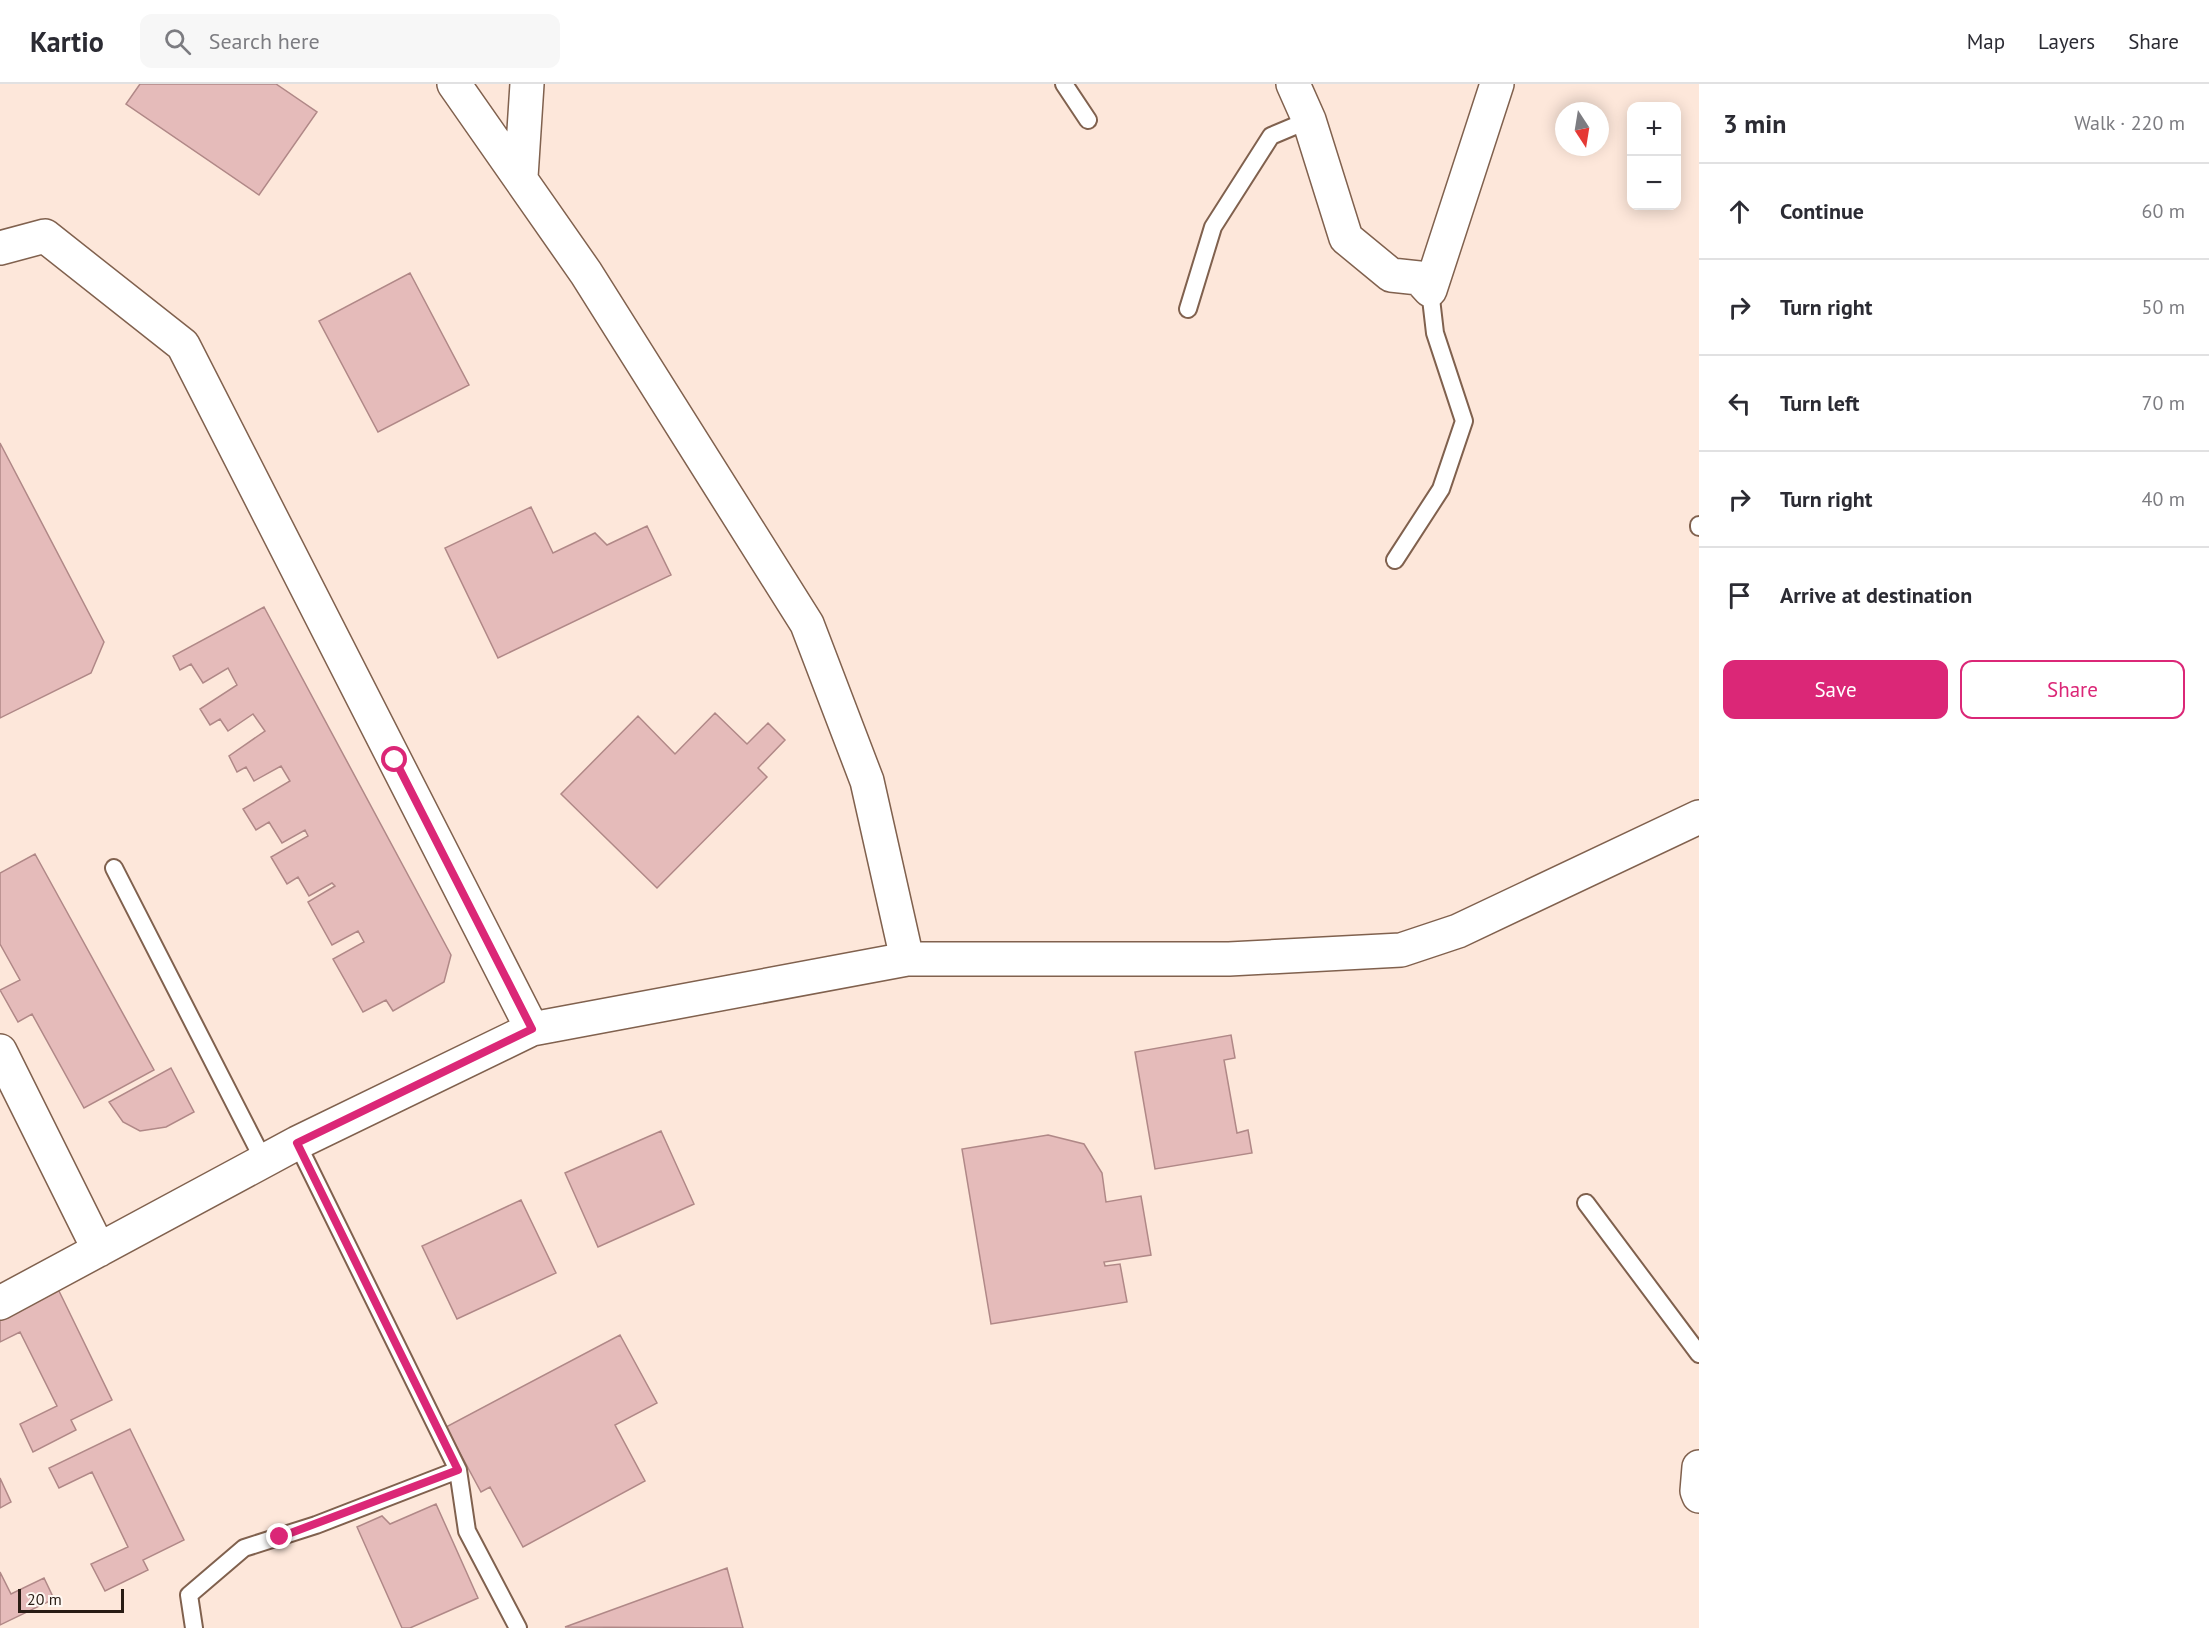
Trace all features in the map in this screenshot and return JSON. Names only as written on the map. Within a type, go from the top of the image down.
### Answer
[{"type":"street","points":[[454,84],[586,273],[807,624],[867,781],[907,959]]},
{"type":"street","points":[[521,177],[527,84]]},
{"type":"street","points":[[1293,84],[1310,120],[1346,238],[1391,275],[1419,278],[1431,290],[1497,84]]},
{"type":"street","points":[[0,248],[45,236],[183,345],[532,1029]]},
{"type":"street","points":[[0,1303],[297,1143],[532,1029],[907,959],[1229,958],[1401,950],[1458,931],[1699,817]]},
{"type":"street","points":[[0,1051],[99,1250]]},
{"type":"street","points":[[1699,1467],[1697,1491],[1699,1496]]},
{"type":"lane","points":[[1064,84],[1088,120]]},
{"type":"lane","points":[[1188,309],[1213,227],[1270,136],[1310,120]]},
{"type":"lane","points":[[1395,560],[1441,489],[1464,421],[1435,333],[1431,290]]},
{"type":"lane","points":[[114,868],[264,1161]]},
{"type":"lane","points":[[297,1143],[458,1470],[467,1531],[518,1628]]},
{"type":"lane","points":[[1586,1203],[1699,1354]]},
{"type":"lane","points":[[194,1628],[189,1595],[244,1548],[316,1525],[458,1470]]},
{"type":"building","points":[[140,84],[276,84],[317,112],[259,195],[126,104]]},
{"type":"building","points":[[410,273],[469,385],[378,432],[319,321]]},
{"type":"building","points":[[0,443],[104,642],[91,673],[0,718]]},
{"type":"building","points":[[531,507],[553,553],[595,533],[607,545],[647,526],[671,575],[498,658],[445,548]]},
{"type":"building","points":[[264,607],[451,955],[444,982],[393,1011],[386,1000],[363,1012],[333,959],[364,942],[358,931],[332,945],[308,902],[335,886],[332,883],[309,896],[298,877],[287,884],[271,857],[308,836],[305,830],[282,843],[269,822],[256,830],[243,809],[290,781],[281,766],[254,781],[246,767],[237,772],[229,756],[265,731],[253,714],[228,731],[220,719],[210,725],[200,709],[237,685],[228,668],[203,683],[191,664],[180,670],[173,656]]},
{"type":"building","points":[[715,713],[747,744],[768,723],[785,740],[758,768],[767,777],[657,888],[561,794],[638,716],[675,754]]},
{"type":"building","points":[[35,854],[154,1070],[84,1108],[32,1014],[18,1022],[0,990],[20,980],[0,944],[0,873]]},
{"type":"building","points":[[1231,1035],[1235,1058],[1224,1060],[1237,1133],[1248,1130],[1252,1153],[1155,1169],[1135,1052]]},
{"type":"building","points":[[171,1068],[194,1112],[166,1127],[140,1131],[123,1122],[109,1102]]},
{"type":"building","points":[[661,1131],[694,1204],[598,1247],[565,1173]]},
{"type":"building","points":[[1048,1135],[1084,1144],[1102,1173],[1106,1202],[1141,1196],[1151,1255],[1104,1262],[1105,1266],[1120,1264],[1127,1302],[991,1324],[962,1149]]},
{"type":"building","points":[[521,1200],[556,1273],[457,1319],[422,1246]]},
{"type":"building","points":[[58,1289],[112,1400],[71,1420],[76,1430],[33,1452],[20,1424],[57,1406],[20,1332],[0,1342],[0,1317]]},
{"type":"building","points":[[620,1335],[657,1403],[615,1425],[645,1481],[523,1547],[490,1487],[481,1492],[446,1427]]},
{"type":"building","points":[[130,1429],[184,1540],[143,1560],[148,1570],[105,1591],[91,1564],[128,1547],[92,1472],[59,1488],[49,1468]]},
{"type":"building","points":[[0,1478],[11,1502],[0,1508]]},
{"type":"building","points":[[436,1504],[478,1598],[410,1628],[402,1628],[357,1527],[382,1516],[390,1524]]},
{"type":"building","points":[[727,1568],[743,1628],[565,1627]]},
{"type":"building","points":[[0,1572],[11,1594],[44,1578],[54,1599],[0,1625]]},
{"type":"route","points":[[280,1537],[458,1470],[297,1143],[532,1029],[395,760]]}]
